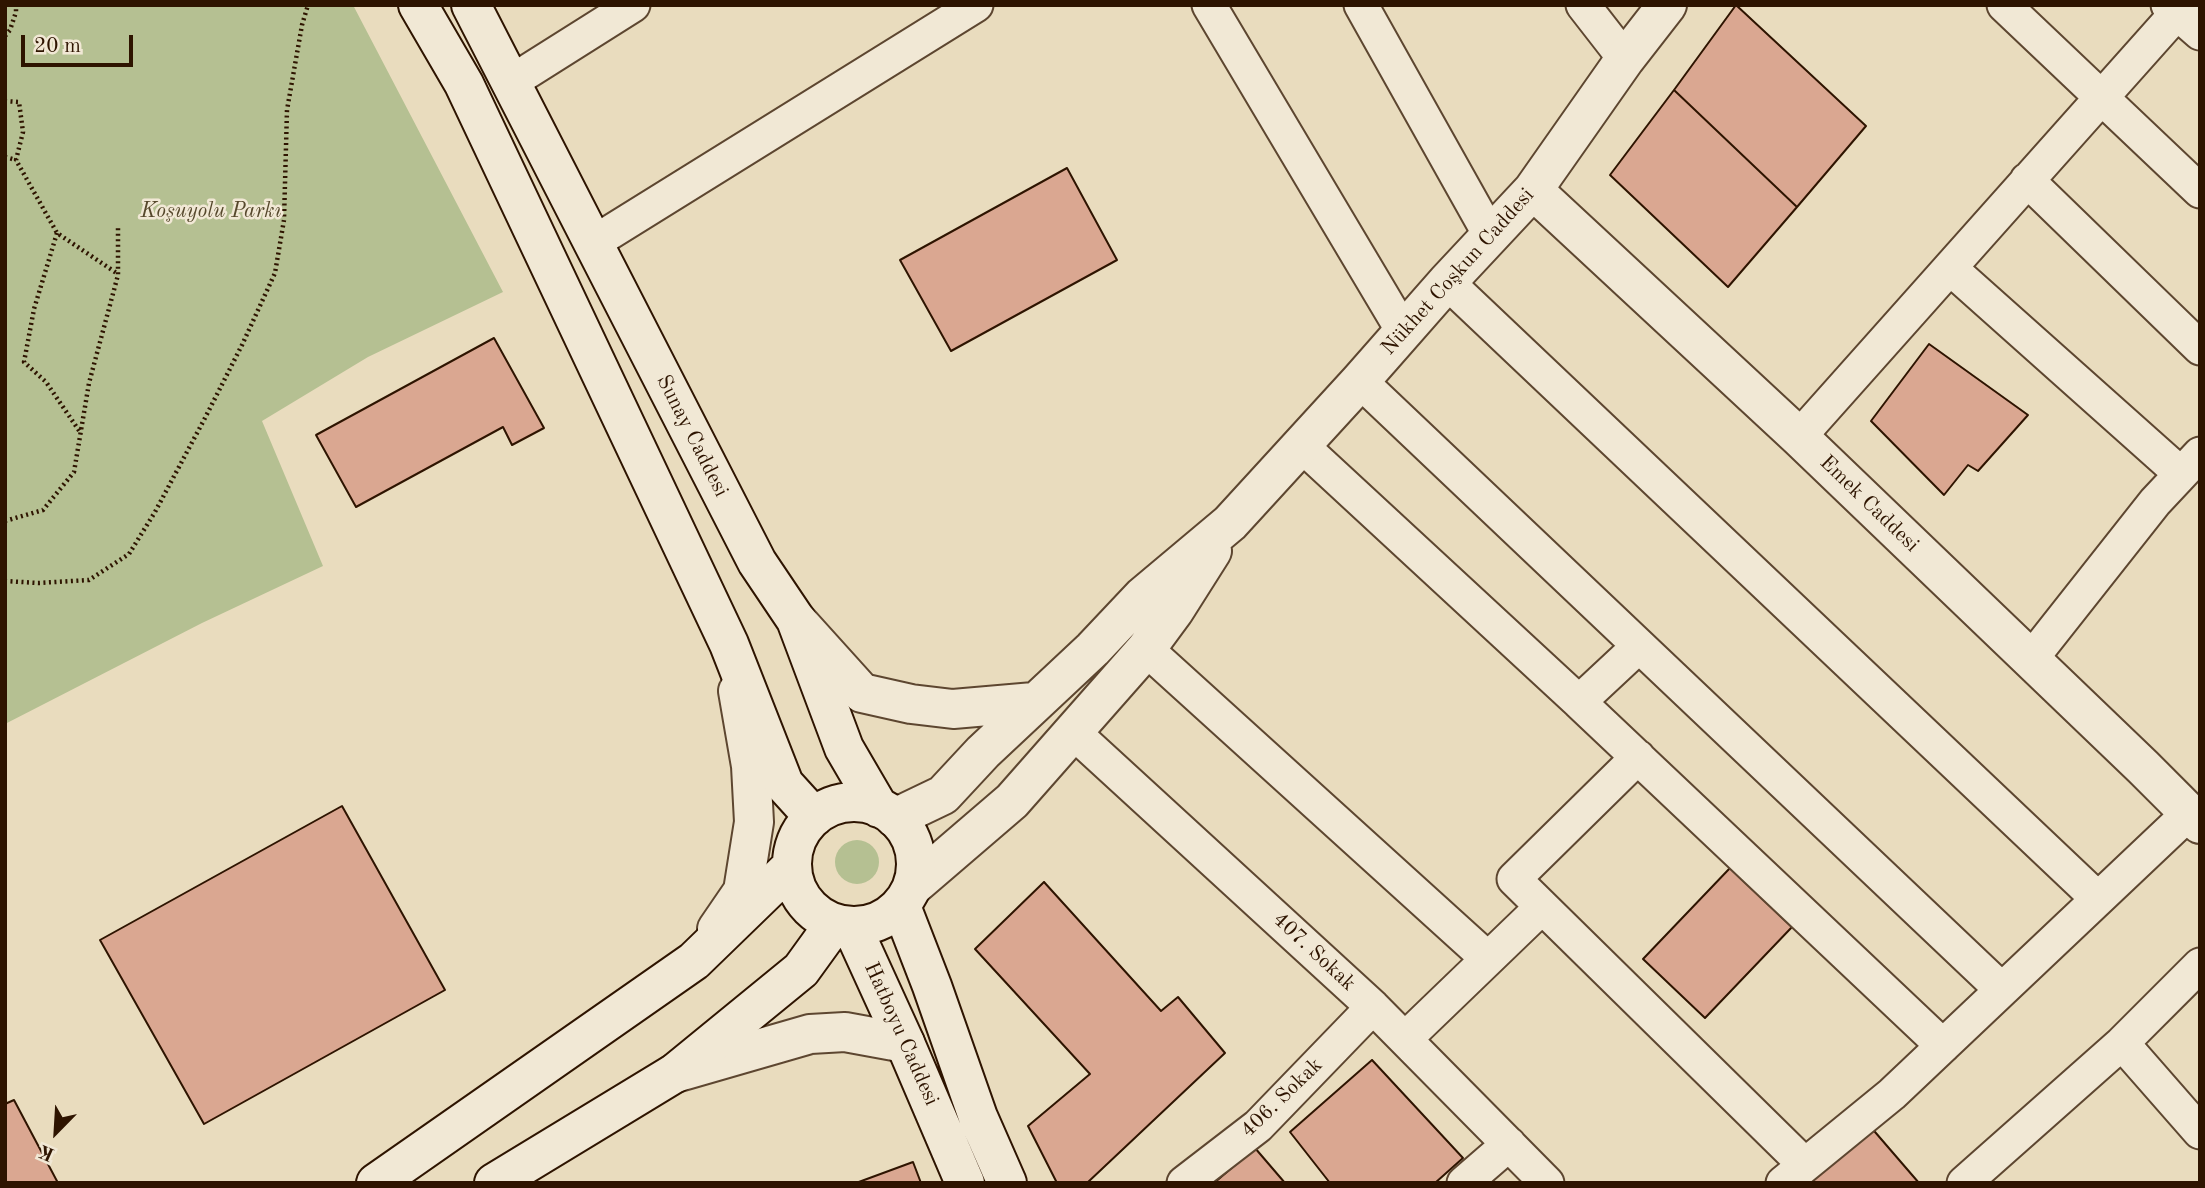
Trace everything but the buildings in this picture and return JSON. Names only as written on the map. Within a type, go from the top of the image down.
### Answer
[{"type":"main road","points":[[418,5],[464,84],[729,644],[784,784],[814,817]]},
{"type":"main road","name":"Sunay Caddesi","points":[[471,5],[757,562],[796,621],[862,693],[953,709],[1034,702]]},
{"type":"main road","name":"Nükhet Coşkun Caddesi","points":[[1230,523],[1533,190],[1625,59],[1667,5]]},
{"type":"main road","name":"Emek Caddesi","points":[[1533,190],[1799,437],[2194,819]]},
{"type":"main road","points":[[1230,523],[1174,611],[1146,649],[1012,801],[907,896],[893,913],[875,923],[843,925],[818,914],[804,901],[796,885],[792,866],[794,847],[802,830],[814,817],[829,807],[845,803],[863,803],[887,813],[943,795],[1034,702],[1093,649],[1143,596],[1230,523]]},
{"type":"main road","points":[[796,621],[844,748],[887,813],[908,832],[915,849],[916,868],[907,896],[932,986],[978,1117],[1007,1183]]},
{"type":"main road","points":[[694,961],[743,891],[754,822],[751,766],[729,644]]},
{"type":"main road","points":[[376,1183],[694,961],[792,866]]},
{"type":"main road","points":[[494,1183],[675,1073],[801,970],[843,925]]},
{"type":"main road","name":"Hatboyu Caddesi","points":[[843,925],[905,1043],[965,1183]]},
{"type":"main road","points":[[675,1073],[810,1034],[845,1031],[905,1043]]},
{"type":"street","points":[[511,82],[633,5]]},
{"type":"street","points":[[593,243],[976,5]]},
{"type":"street","points":[[1209,5],[1403,331]]},
{"type":"street","points":[[1361,5],[1490,235]]},
{"type":"street","points":[[1583,5],[1625,59]]},
{"type":"street","points":[[2004,5],[2200,191]]},
{"type":"street","points":[[1799,437],[2027,180],[2182,14]]},
{"type":"street","points":[[2027,180],[2200,348]]},
{"type":"street","points":[[1950,268],[2190,464],[2155,502],[2031,659]]},
{"type":"street","points":[[1447,282],[2098,899]]},
{"type":"street","points":[[1360,381],[2002,990]]},
{"type":"street","points":[[1301,445],[1638,757],[1942,1046]]},
{"type":"street","points":[[1579,702],[1639,646]]},
{"type":"street","points":[[1146,649],[1488,959]]},
{"type":"street","name":"407. Sokak","points":[[1072,731],[1373,1007],[1547,1183]]},
{"type":"street","points":[[1638,757],[1514,879],[1794,1174],[1892,1094],[2098,899],[2194,819]]},
{"type":"street","points":[[1405,1039],[1542,907]]},
{"type":"street","points":[[1964,1183],[2122,1044],[2200,965]]},
{"type":"street","name":"406. Sokak","points":[[1184,1183],[1258,1126],[1373,1007]]},
{"type":"street","points":[[2122,1044],[2200,1132]]},
{"type":"street","points":[[1464,1183],[1509,1144]]},
{"type":"path","points":[[5,36],[10,30],[16,5]]},
{"type":"path","points":[[5,581],[38,583],[89,580],[129,555],[205,418],[275,273],[284,220],[287,110],[308,5]]},
{"type":"path","points":[[5,101],[19,102],[23,132],[16,160],[57,233],[118,275]]},
{"type":"path","points":[[5,157],[16,160]]},
{"type":"path","points":[[5,521],[43,510],[74,472],[89,383],[118,275],[118,228]]},
{"type":"path","points":[[57,233],[34,309],[24,362],[46,382],[81,433]]},
{"type":"green space","name":"Koşuyolu Parkı","points":[[5,5],[353,5],[503,292],[368,357],[262,421],[323,566],[202,623],[5,724]]},
{"type":"green space","points":[[857,840],[872,847],[879,862],[872,877],[857,884],[842,877],[835,862],[842,847]]}]
